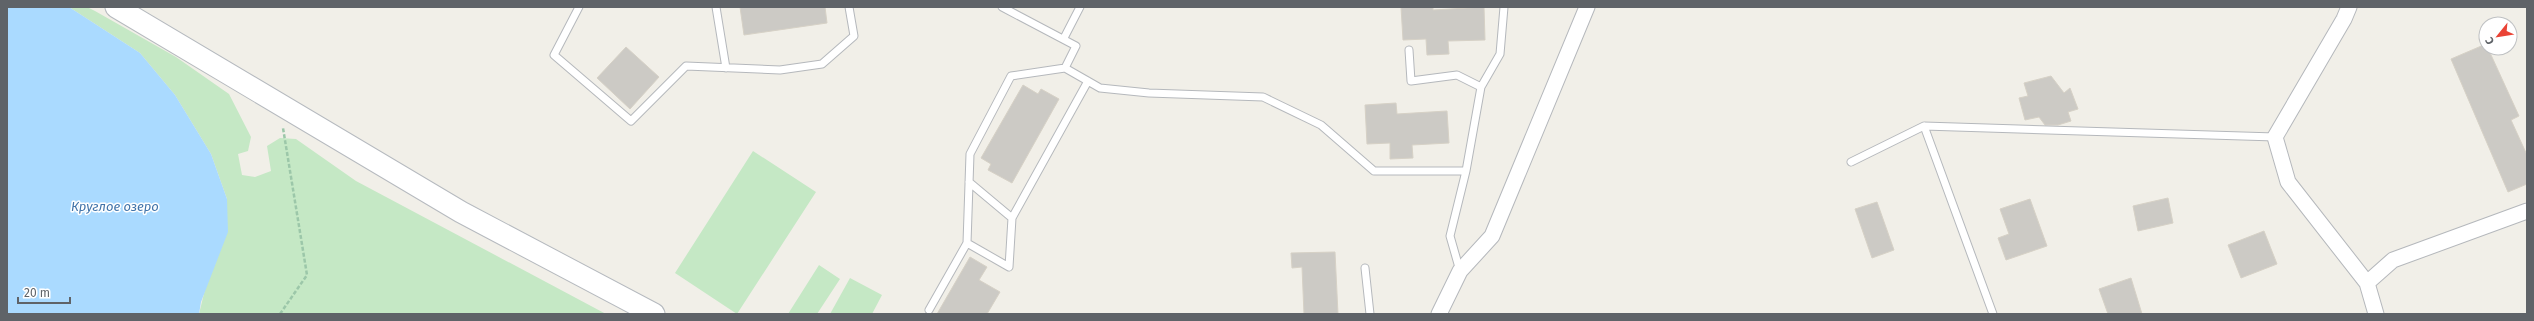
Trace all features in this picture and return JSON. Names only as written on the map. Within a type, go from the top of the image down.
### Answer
[{"type":"main road","points":[[116,7],[461,212],[654,314]]},
{"type":"street","points":[[1439,314],[1460,271],[1492,236],[1587,7]]},
{"type":"street","points":[[2349,7],[2344,19],[2275,137],[2288,182],[2367,283],[2376,314]]},
{"type":"street","points":[[2367,283],[2393,260],[2527,211]]},
{"type":"lane","points":[[579,7],[554,55],[631,121],[686,66],[780,70],[822,64],[854,36],[849,7]]},
{"type":"lane","points":[[716,7],[726,68]]},
{"type":"lane","points":[[1002,7],[1064,38],[1076,46],[1065,68]]},
{"type":"lane","points":[[1064,38],[1080,7]]},
{"type":"lane","points":[[1460,271],[1450,236],[1466,172],[1481,87],[1500,54],[1504,7]]},
{"type":"lane","points":[[1409,50],[1411,81],[1457,75],[1481,87]]},
{"type":"lane","points":[[929,310],[967,243],[970,154],[1011,76],[1065,68],[1100,88],[1149,93],[1263,97],[1321,125],[1374,171],[1466,172]]},
{"type":"lane","points":[[967,243],[1009,267],[1012,218],[1088,81]]},
{"type":"lane","points":[[1851,162],[1924,126],[2275,137]]},
{"type":"lane","points":[[1924,126],[1993,314]]},
{"type":"lane","points":[[969,182],[1012,218]]},
{"type":"lane","points":[[1365,268],[1370,314]]},
{"type":"path","points":[[279,104],[307,275],[280,314]]},
{"type":"green space","points":[[69,7],[87,7],[95,11],[176,57],[229,94],[251,137],[248,151],[238,154],[242,175],[255,177],[271,171],[267,146],[280,138],[296,139],[356,181],[606,314],[199,314],[227,199],[211,154],[175,95],[140,53]]},
{"type":"green space","points":[[753,151],[816,192],[737,314],[675,273]]},
{"type":"green space","points":[[819,265],[840,279],[817,314],[788,314]]},
{"type":"green space","points":[[850,278],[882,295],[872,314],[830,314]]},
{"type":"water","name":"Круглое озеро","points":[[7,7],[69,7],[140,53],[175,95],[211,154],[227,199],[228,232],[201,302],[199,314],[7,314]]},
{"type":"building","points":[[740,7],[825,7],[827,23],[744,35]]},
{"type":"building","points":[[1401,7],[1433,7],[1433,10],[1484,7],[1485,40],[1448,41],[1449,54],[1427,55],[1426,39],[1403,40]]},
{"type":"building","points":[[626,47],[659,77],[630,109],[597,78]]},
{"type":"building","points":[[2478,47],[2478,56],[2492,56],[2519,116],[2511,120],[2527,155],[2527,184],[2508,192],[2451,59]]},
{"type":"building","points":[[2051,76],[2064,93],[2070,88],[2078,109],[2068,112],[2071,121],[2058,125],[2045,125],[2039,117],[2025,120],[2019,98],[2028,96],[2024,83]]},
{"type":"building","points":[[1023,85],[1038,94],[1041,89],[1059,99],[1012,183],[988,170],[991,164],[981,158]]},
{"type":"building","points":[[1396,103],[1397,114],[1447,111],[1449,143],[1412,145],[1413,158],[1390,159],[1390,143],[1367,144],[1365,105]]},
{"type":"building","points":[[2168,198],[2173,223],[2138,231],[2133,206]]},
{"type":"building","points":[[2030,199],[2047,246],[2006,260],[1998,238],[2009,234],[2000,209]]},
{"type":"building","points":[[1877,202],[1894,250],[1872,258],[1855,209]]},
{"type":"building","points":[[2264,231],[2277,264],[2241,278],[2228,245]]},
{"type":"building","points":[[1335,252],[1338,314],[1304,314],[1302,267],[1292,268],[1291,253]]},
{"type":"building","points":[[970,257],[987,267],[979,280],[1000,292],[987,314],[937,314]]},
{"type":"building","points":[[2131,278],[2142,314],[2108,314],[2099,289]]}]
